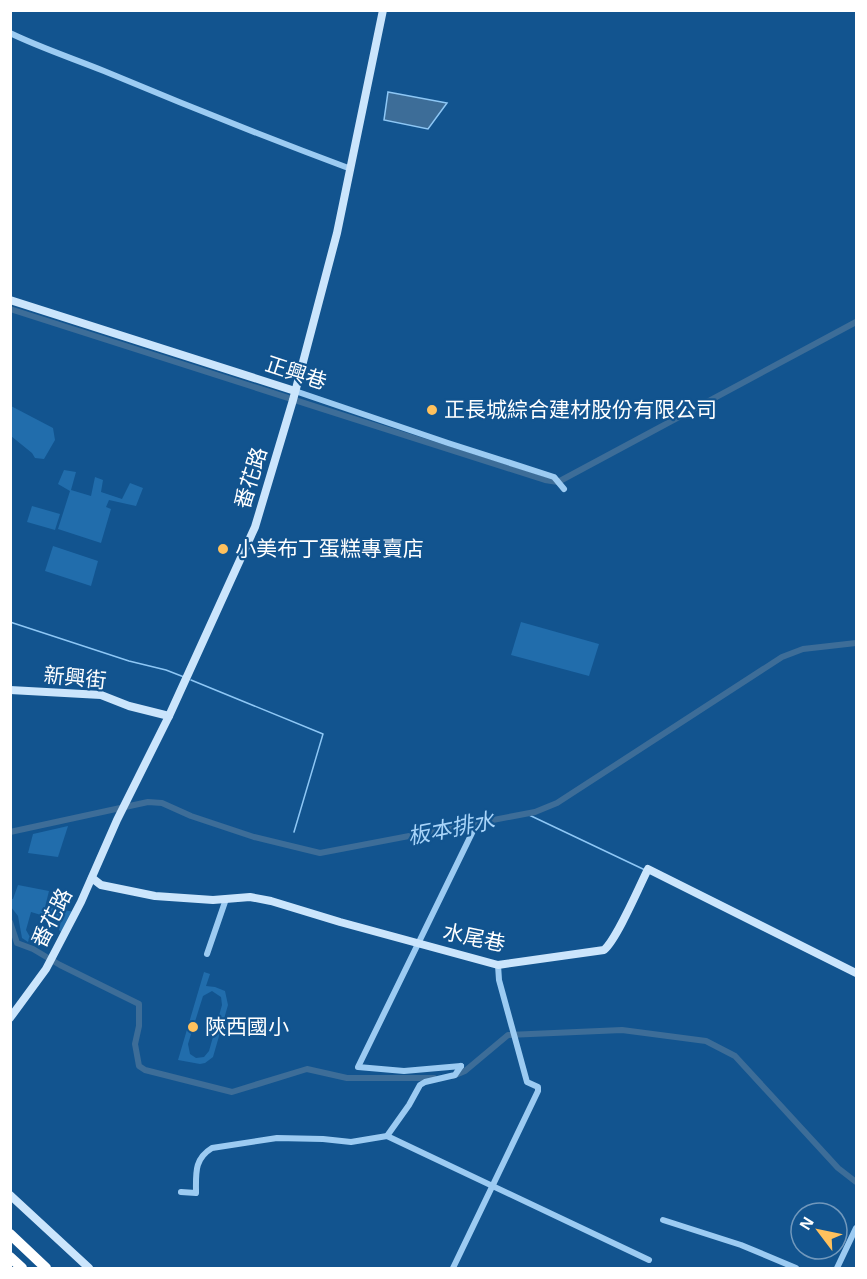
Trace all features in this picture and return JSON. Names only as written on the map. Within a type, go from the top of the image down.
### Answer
[{"type":"highway","points":[[10,1234],[46,1269]]},
{"type":"highway","points":[[10,1257],[22,1269]]},
{"type":"street","name":"番花路","points":[[10,1018],[46,969],[92,878],[255,527],[268,489],[337,233],[382,10]]},
{"type":"street","points":[[10,33],[45,50],[102,70],[154,94],[351,169]]},
{"type":"street","name":"正興巷","points":[[10,300],[554,477],[564,489]]},
{"type":"street","name":"新興街","points":[[10,690],[101,695],[129,706],[169,716]]},
{"type":"street","points":[[387,1136],[420,1085],[455,1076],[461,1066],[404,1071],[358,1067],[474,829]]},
{"type":"street","name":"水尾巷","points":[[92,878],[101,885],[155,896],[226,899],[250,897],[271,901],[498,965],[604,950],[608,947],[648,869],[856,973]]},
{"type":"street","points":[[207,954],[226,899]]},
{"type":"street","points":[[453,1269],[538,1091],[538,1087],[527,1082],[498,965]]},
{"type":"street","points":[[181,1192],[196,1193],[196,1164],[212,1148],[277,1138],[351,1142],[387,1136],[649,1260]]},
{"type":"street","points":[[10,1195],[89,1269]]},
{"type":"street","points":[[663,1220],[741,1245],[796,1269]]},
{"type":"street","points":[[837,1269],[856,1228]]},
{"type":"shaded area","points":[[388,92],[447,103],[428,129],[384,120]]},
{"type":"shaded area","points":[[11,406],[53,428],[55,440],[44,459],[35,458],[11,436]]},
{"type":"shaded area","points":[[64,470],[76,472],[71,490],[91,496],[95,477],[103,480],[101,492],[122,499],[130,483],[143,488],[136,506],[109,500],[106,507],[111,509],[101,543],[58,529],[70,491],[58,484]]},
{"type":"shaded area","points":[[32,506],[60,514],[55,530],[27,522]]},
{"type":"shaded area","points":[[53,546],[98,561],[91,586],[45,571]]},
{"type":"shaded area","points":[[521,622],[599,644],[589,676],[511,655]]},
{"type":"shaded area","points":[[68,826],[58,857],[28,853],[33,834]]},
{"type":"shaded area","points":[[18,885],[49,891],[45,907],[75,912],[63,934],[59,930],[61,921],[31,912],[26,930],[30,937],[28,942],[22,938],[18,916],[11,907],[11,899]]},
{"type":"shaded area","points":[[204,972],[210,974],[206,986],[225,991],[228,1005],[213,1057],[200,1064],[178,1060]],"holes":[[[212,991],[221,997],[222,1005],[209,1051],[204,1057],[196,1058],[190,1054],[188,1044],[203,996]]]},
{"type":"waterway","points":[[10,309],[545,480],[558,482],[856,322]]},
{"type":"waterway","points":[[10,622],[184,677]]},
{"type":"waterway","name":"板本排水","points":[[10,832],[148,802],[162,803],[191,816],[254,837],[320,853],[535,812],[557,803],[782,657],[803,649],[856,643]]},
{"type":"waterway","points":[[191,680],[323,734],[294,832]]},
{"type":"waterway","points":[[527,814],[645,870]]},
{"type":"waterway","points":[[10,922],[17,943],[139,1004],[139,1026],[135,1044],[139,1066],[145,1070],[232,1092],[307,1069],[347,1078],[434,1078]]},
{"type":"waterway","points":[[453,1076],[465,1071],[508,1035],[622,1030],[706,1041],[735,1056],[838,1168],[856,1182]]},
{"type":"place","name":"正長城綜合建材股份有限公司","points":[[432,410]]},
{"type":"place","name":"小美布丁蛋糕專賣店","points":[[223,549]]},
{"type":"place","name":"陝西國小","points":[[193,1027]]}]
